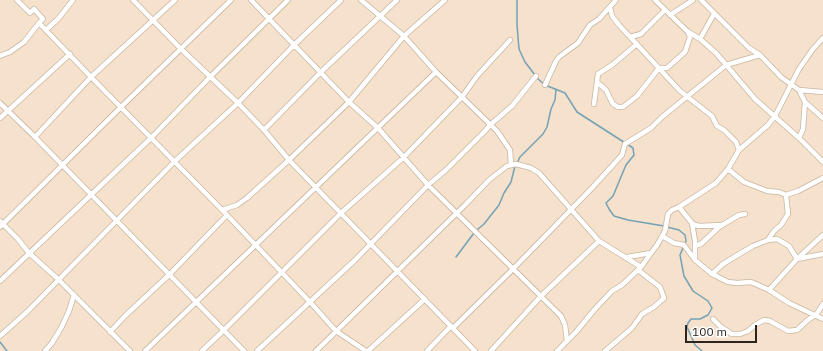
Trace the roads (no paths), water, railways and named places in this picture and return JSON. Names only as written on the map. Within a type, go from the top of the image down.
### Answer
[{"type":"street","points":[[0,56],[24,42],[43,19],[34,9],[30,13],[17,0]]},
{"type":"street","points":[[46,30],[58,19],[73,0]]},
{"type":"street","points":[[133,0],[238,103],[264,130],[289,160],[475,351]]},
{"type":"street","points":[[35,137],[91,77],[175,0]]},
{"type":"street","points":[[130,351],[58,279],[29,253],[18,239],[1,224],[231,0]]},
{"type":"street","points":[[251,0],[349,102],[378,128],[428,185],[561,316],[566,325],[567,341]]},
{"type":"street","points":[[0,281],[151,138],[288,0]]},
{"type":"street","points":[[0,336],[28,311],[174,162],[238,103],[294,45],[341,0]]},
{"type":"street","points":[[361,0],[404,36],[436,72],[490,125],[510,150],[512,165]]},
{"type":"street","points":[[264,130],[321,72],[397,0]]},
{"type":"street","points":[[222,210],[237,205],[248,198],[289,160],[349,102],[404,36],[445,0]]},
{"type":"street","points":[[545,85],[559,58],[578,43],[589,29],[590,25],[594,23],[616,0]]},
{"type":"street","points":[[655,0],[687,31],[700,39],[716,53],[755,99],[799,138],[823,162]]},
{"type":"street","points":[[670,15],[693,0]]},
{"type":"street","points":[[701,0],[749,48],[760,55],[781,77],[799,90],[805,102],[823,118]]},
{"type":"street","points":[[610,7],[614,20],[687,97],[701,106],[712,116],[717,126],[724,130],[736,142],[739,150]]},
{"type":"street","points":[[630,36],[641,34],[665,10]]},
{"type":"street","points":[[700,39],[714,14]]},
{"type":"street","points":[[39,23],[222,210],[310,302],[336,332],[367,351],[425,299]]},
{"type":"street","points":[[659,68],[667,68],[685,52],[690,37],[687,31]]},
{"type":"street","points":[[557,351],[612,291],[640,268],[662,236],[666,227],[668,214],[716,183],[728,169],[739,150],[760,133],[775,116],[799,69],[823,38]]},
{"type":"street","points":[[202,351],[341,213],[403,158],[462,97],[477,76],[510,40]]},
{"type":"street","points":[[594,104],[598,74],[612,65],[637,44]]},
{"type":"street","points":[[0,118],[70,54]]},
{"type":"street","points":[[427,351],[513,269],[571,210],[622,155],[626,144],[651,128],[662,117],[726,65],[760,55]]},
{"type":"street","points":[[597,82],[606,90],[613,104],[618,107],[623,107],[636,96],[659,68]]},
{"type":"street","points":[[145,351],[198,302],[436,72]]},
{"type":"street","points":[[257,351],[355,260],[428,185],[465,152],[490,125],[512,106],[536,76]]},
{"type":"street","points":[[799,90],[823,92]]},
{"type":"street","points":[[799,138],[803,129],[805,102]]},
{"type":"street","points":[[0,103],[169,275],[198,302],[244,351]]},
{"type":"street","points":[[316,351],[489,180],[507,166],[516,164],[531,168],[539,173],[599,241],[627,257],[660,287],[664,298],[661,302],[642,314],[632,328],[605,351]]},
{"type":"street","points":[[728,169],[744,182],[767,191],[779,192],[786,196]]},
{"type":"street","points":[[786,196],[823,178]]},
{"type":"street","points":[[768,240],[788,214],[786,196]]},
{"type":"street","points":[[679,207],[692,224],[695,260]]},
{"type":"street","points":[[695,246],[701,244],[723,225],[739,215],[745,214]]},
{"type":"street","points":[[110,332],[169,275],[226,215]]},
{"type":"street","points":[[692,224],[699,226],[723,225]]},
{"type":"street","points":[[769,290],[797,258],[823,235]]},
{"type":"street","points":[[662,236],[674,243],[684,245],[695,260],[712,274],[728,282],[751,282],[769,290],[789,303],[823,319]]},
{"type":"street","points":[[712,274],[723,264],[736,256],[753,246],[768,240],[777,239],[789,246],[797,258]]},
{"type":"street","points":[[491,351],[541,296],[599,241]]},
{"type":"street","points":[[627,257],[651,253]]},
{"type":"street","points":[[797,258],[823,254]]},
{"type":"street","points":[[45,351],[61,328],[69,311],[74,295]]},
{"type":"street","points":[[713,319],[720,327],[732,334],[740,334],[748,331],[764,320],[770,321],[788,331],[797,330],[816,315],[823,304]]},
{"type":"waterway","points":[[517,0],[519,49],[525,62],[535,75]]},
{"type":"waterway","points":[[537,78],[545,85],[565,93],[577,112],[633,148],[634,155],[626,165],[613,196],[606,203],[614,216],[664,226]]},
{"type":"waterway","points":[[517,163],[520,157],[543,134],[547,127],[551,109],[555,100],[556,89]]},
{"type":"waterway","points":[[477,230],[484,224],[499,205],[511,182],[515,166]]},
{"type":"waterway","points":[[667,227],[679,230],[685,235],[686,241],[680,255],[684,276],[693,291],[708,301],[712,308],[708,315],[700,319],[691,319],[687,327],[695,345],[702,351]]},
{"type":"waterway","points":[[456,257],[474,233]]},
{"type":"waterway","points":[[0,342],[7,351]]}]
